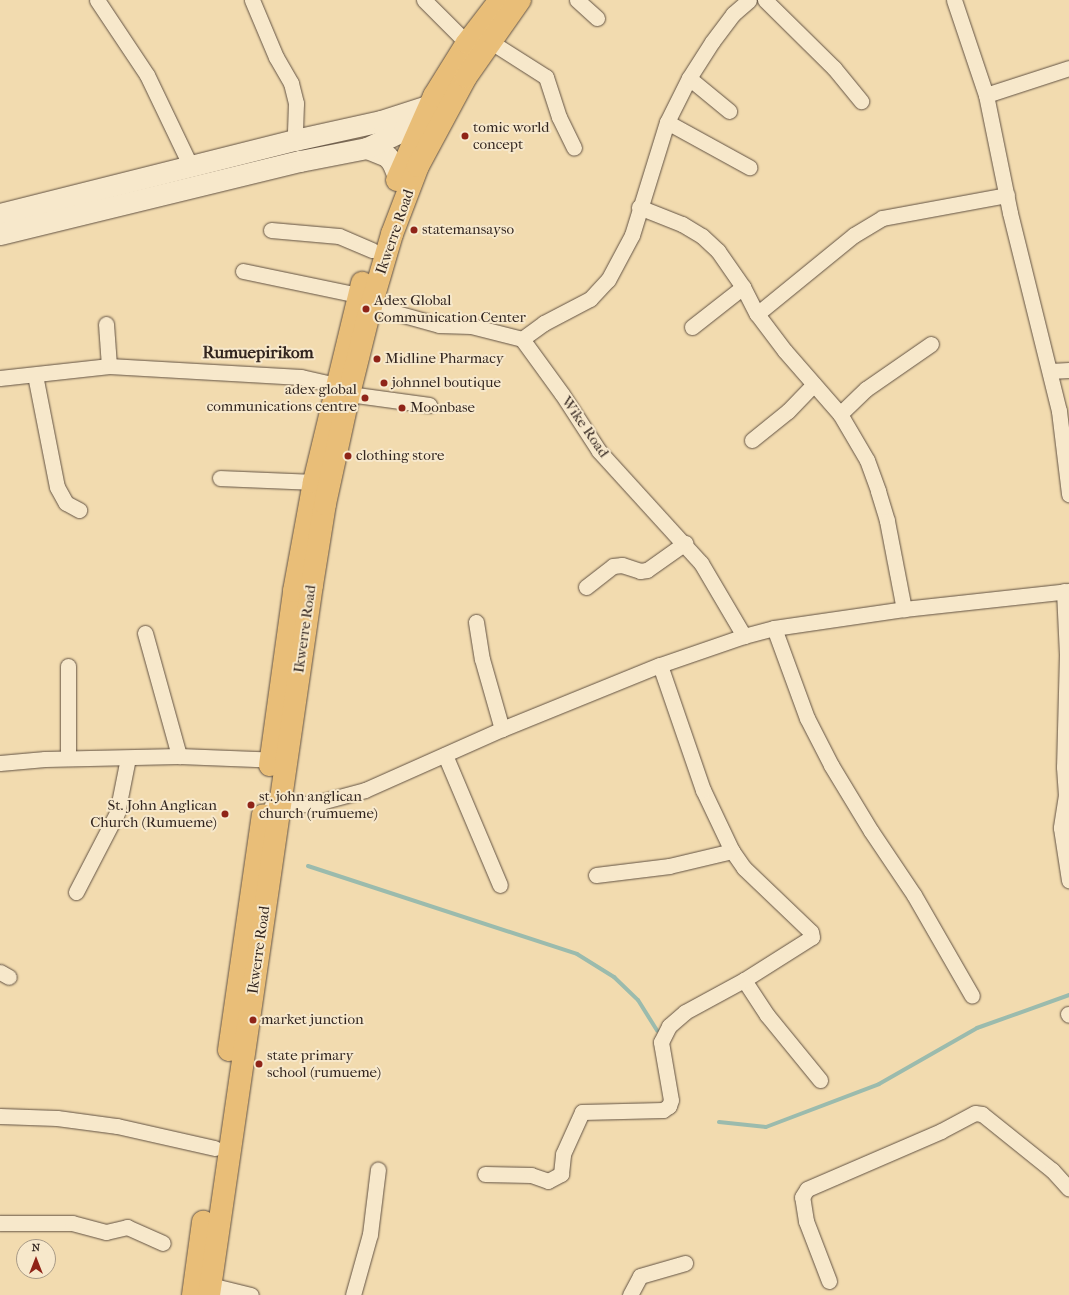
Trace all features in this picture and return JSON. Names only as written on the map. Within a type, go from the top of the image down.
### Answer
[{"type":"main road","name":"Ikwerre Road","points":[[204,1292],[272,807],[278,760],[294,591],[314,482],[342,389],[364,300],[372,250],[398,176],[429,104],[467,43],[500,0]]},
{"type":"main road","name":"Ikwerre Road","points":[[364,300],[392,234],[418,166],[418,132],[452,99],[520,0]]},
{"type":"main road","name":"Ikwerre Road","points":[[278,760],[325,504],[342,389]]},
{"type":"main road","name":"Ikwerre Road","points":[[204,1292],[215,1148],[272,807]]},
{"type":"street","points":[[97,0],[147,75],[191,167]]},
{"type":"street","points":[[252,0],[276,57],[291,83],[296,104],[296,140]]},
{"type":"street","points":[[424,0],[467,43]]},
{"type":"street","points":[[577,0],[597,18]]},
{"type":"street","points":[[243,271],[364,300],[439,325],[471,326],[522,339],[544,323],[590,299],[608,280],[632,235],[639,207],[667,122],[689,78],[712,42],[733,14],[749,0]]},
{"type":"street","points":[[765,0],[834,68],[861,101]]},
{"type":"street","points":[[954,0],[986,95],[1007,195],[1059,411],[1069,494]]},
{"type":"street","points":[[491,42],[546,77],[559,117],[574,148]]},
{"type":"street","points":[[986,95],[1069,68]]},
{"type":"street","points":[[689,78],[729,111]]},
{"type":"street","points":[[0,214],[296,140],[381,121],[429,104],[452,99]]},
{"type":"street","points":[[381,121],[418,132]]},
{"type":"street","points":[[667,122],[749,167]]},
{"type":"street","points":[[0,234],[300,161],[367,148],[418,132]]},
{"type":"street","points":[[367,148],[387,156],[392,162],[398,176]]},
{"type":"street","points":[[757,314],[854,235],[882,218],[1007,195]]},
{"type":"street","points":[[639,207],[682,224],[702,236],[718,251],[743,286],[757,314],[840,414],[867,460],[878,491],[887,521],[904,609]]},
{"type":"street","points":[[271,230],[339,236],[372,250]]},
{"type":"street","points":[[692,327],[743,286]]},
{"type":"street","points":[[106,324],[109,366]]},
{"type":"street","name":"Wike Road","points":[[522,339],[562,394],[600,451],[701,562],[744,636]]},
{"type":"street","points":[[840,414],[866,389],[931,344]]},
{"type":"street","points":[[0,378],[109,366],[301,377],[342,389],[429,405]]},
{"type":"street","points":[[1050,371],[1069,370]]},
{"type":"street","points":[[35,375],[57,487],[66,503],[79,510]]},
{"type":"street","points":[[752,440],[788,411],[814,384]]},
{"type":"street","points":[[220,478],[314,482]]},
{"type":"street","points":[[586,587],[614,566],[622,565],[640,571],[647,570],[685,543]]},
{"type":"street","points":[[272,807],[317,803],[365,790],[502,729],[660,665],[744,636],[774,628],[904,609],[1066,591],[1067,654],[1064,767],[1066,795],[1061,828],[1069,880]]},
{"type":"street","points":[[476,622],[482,659],[502,729]]},
{"type":"street","points":[[774,628],[807,718],[832,765],[871,831],[914,895],[972,996]]},
{"type":"street","points":[[144,633],[179,756]]},
{"type":"street","points":[[486,1174],[531,1175],[548,1181],[561,1174],[563,1154],[582,1112],[663,1110],[669,1106],[671,1100],[661,1042],[669,1026],[685,1012],[744,980],[812,934],[744,868],[732,851],[703,790],[660,665]]},
{"type":"street","points":[[68,666],[68,758]]},
{"type":"street","points":[[445,755],[500,885]]},
{"type":"street","points":[[0,763],[68,758],[179,756],[278,760]]},
{"type":"street","points":[[76,892],[117,813],[128,758]]},
{"type":"street","points":[[596,875],[669,866],[732,851]]},
{"type":"street","points":[[744,980],[767,1015],[820,1080]]},
{"type":"street","points":[[828,1281],[806,1221],[802,1197],[807,1189],[934,1134],[975,1113],[982,1114],[993,1122],[1052,1170],[1069,1188]]},
{"type":"street","points":[[0,1116],[57,1118],[116,1126],[215,1148]]},
{"type":"street","points":[[353,1295],[370,1234],[378,1169]]},
{"type":"street","points":[[0,1223],[72,1223],[106,1232],[127,1227],[163,1243]]},
{"type":"street","points":[[630,1295],[640,1276],[685,1263]]},
{"type":"street","points":[[204,1292],[251,1295]]},
{"type":"waterway","points":[[308,866],[577,954],[614,977],[638,1000],[657,1031]]},
{"type":"waterway","points":[[719,1122],[766,1127],[879,1084],[977,1028],[1069,995]]},
{"type":"place","name":"tomic world concept","points":[[465,136]]},
{"type":"place","name":"statemansayso","points":[[414,230]]},
{"type":"place","name":"Adex Global Communication Center","points":[[366,309]]},
{"type":"place","name":"Midline Pharmacy","points":[[377,359]]},
{"type":"place","name":"johnnel boutique","points":[[384,383]]},
{"type":"place","name":"adex global communications centre","points":[[365,398]]},
{"type":"place","name":"Moonbase","points":[[402,408]]},
{"type":"place","name":"clothing store","points":[[348,456]]},
{"type":"place","name":"st. john anglican church (rumueme)","points":[[251,805]]},
{"type":"place","name":"St. John Anglican Church (Rumueme)","points":[[225,814]]},
{"type":"place","name":"market junction","points":[[253,1020]]},
{"type":"place","name":"state primary school (rumueme)","points":[[259,1064]]},
{"type":"district","name":"Rumuepirikom","points":[[258,353]]}]
